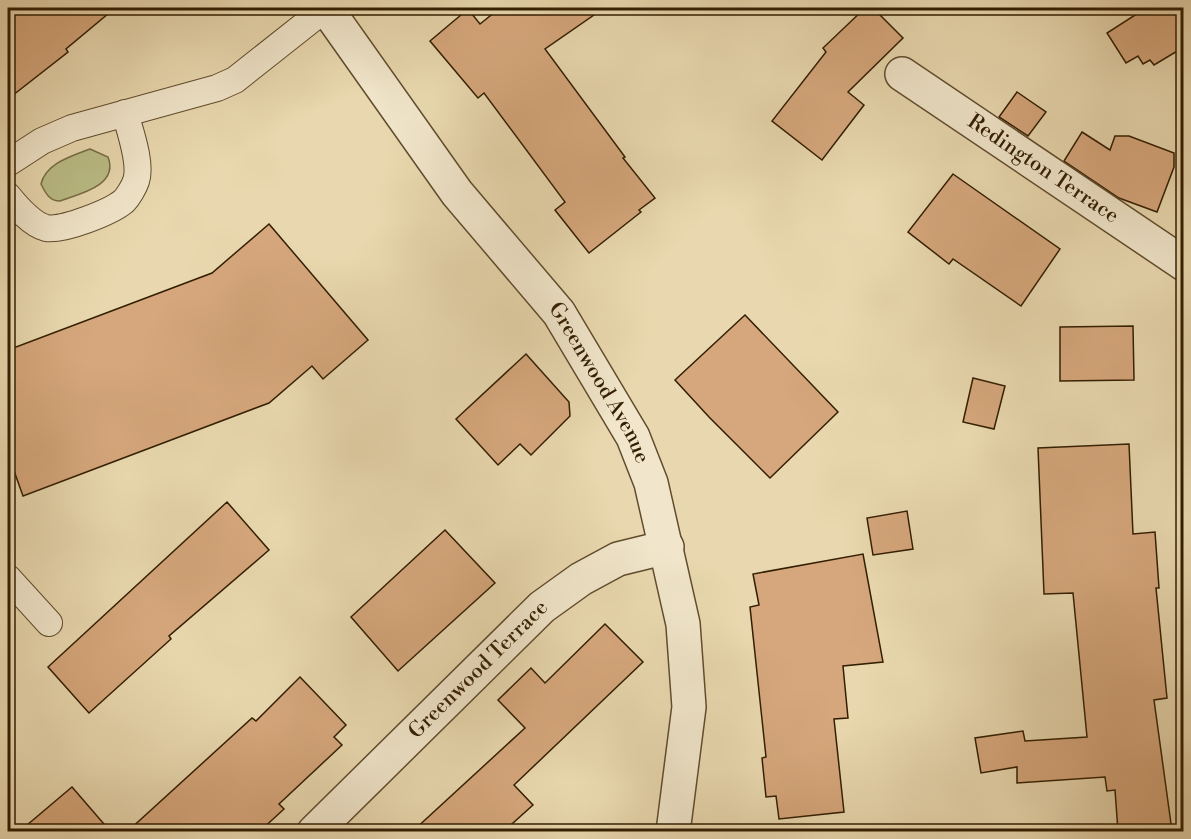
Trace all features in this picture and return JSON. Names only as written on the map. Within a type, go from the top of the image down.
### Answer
[{"type":"street","name":"Greenwood Avenue","points":[[326,8],[457,193],[559,313],[633,437],[651,483],[683,624],[689,707],[673,831]]},
{"type":"street","name":"Redington Terrace","points":[[902,74],[1184,264]]},
{"type":"street","name":"Greenwood Terrace","points":[[314,831],[542,607],[580,579],[618,559],[667,548]]},
{"type":"lane","points":[[8,163],[42,141],[72,128],[217,88],[235,80],[326,8]]},
{"type":"lane","points":[[8,196],[27,217],[46,228],[65,226],[112,208],[126,199],[136,181],[137,161],[125,113]]},
{"type":"lane","points":[[8,578],[49,623]]},
{"type":"green space","points":[[90,149],[108,157],[110,167],[103,182],[86,192],[60,201],[50,198],[41,184],[48,171],[61,161]]},
{"type":"building","points":[[8,8],[115,8],[66,49],[68,52],[8,99]]},
{"type":"building","points":[[500,8],[604,8],[545,49],[625,157],[623,158],[655,198],[589,253],[555,210],[565,202],[484,93],[478,98],[430,41],[468,9],[480,24]]},
{"type":"building","points":[[865,8],[873,8],[903,38],[848,92],[864,105],[822,160],[772,121],[826,52],[823,48]]},
{"type":"building","points":[[1146,8],[1184,8],[1184,47],[1154,65],[1150,60],[1143,64],[1138,56],[1126,63],[1107,33]]},
{"type":"building","points":[[1017,92],[1046,112],[1028,136],[999,117]]},
{"type":"building","points":[[1082,132],[1110,150],[1115,136],[1129,136],[1174,153],[1174,167],[1157,212],[1119,198],[1064,161]]},
{"type":"building","points":[[953,174],[1060,249],[1021,306],[953,259],[949,264],[908,232]]},
{"type":"building","points":[[269,224],[368,340],[323,379],[312,366],[269,403],[23,496],[8,454],[8,350],[212,273]]},
{"type":"building","points":[[745,315],[838,412],[770,478],[675,380]]},
{"type":"building","points":[[1133,326],[1134,380],[1060,381],[1060,327]]},
{"type":"building","points":[[526,354],[569,402],[570,416],[531,455],[520,444],[498,465],[456,419]]},
{"type":"building","points":[[973,378],[1005,386],[994,429],[963,422]]},
{"type":"building","points":[[1129,444],[1133,534],[1155,532],[1159,588],[1156,588],[1167,698],[1154,700],[1172,831],[1118,831],[1115,790],[1107,791],[1105,777],[1017,783],[1017,767],[981,773],[975,738],[1023,731],[1025,741],[1087,737],[1073,593],[1044,594],[1038,448]]},
{"type":"building","points":[[227,502],[269,550],[169,636],[171,639],[89,713],[48,667]]},
{"type":"building","points":[[907,511],[913,549],[873,555],[867,518]]},
{"type":"building","points":[[445,530],[495,583],[398,671],[351,617]]},
{"type":"building","points":[[863,554],[883,662],[843,666],[848,718],[834,719],[844,812],[779,819],[776,796],[766,797],[762,758],[766,757],[750,607],[759,605],[753,574]]},
{"type":"building","points":[[605,624],[643,662],[514,785],[533,805],[504,831],[413,831],[525,728],[498,700],[531,668],[545,683]]},
{"type":"building","points":[[300,677],[346,725],[334,737],[342,745],[279,804],[284,809],[260,831],[128,831],[252,718],[256,721]]},
{"type":"building","points":[[72,787],[110,831],[20,831]]}]
